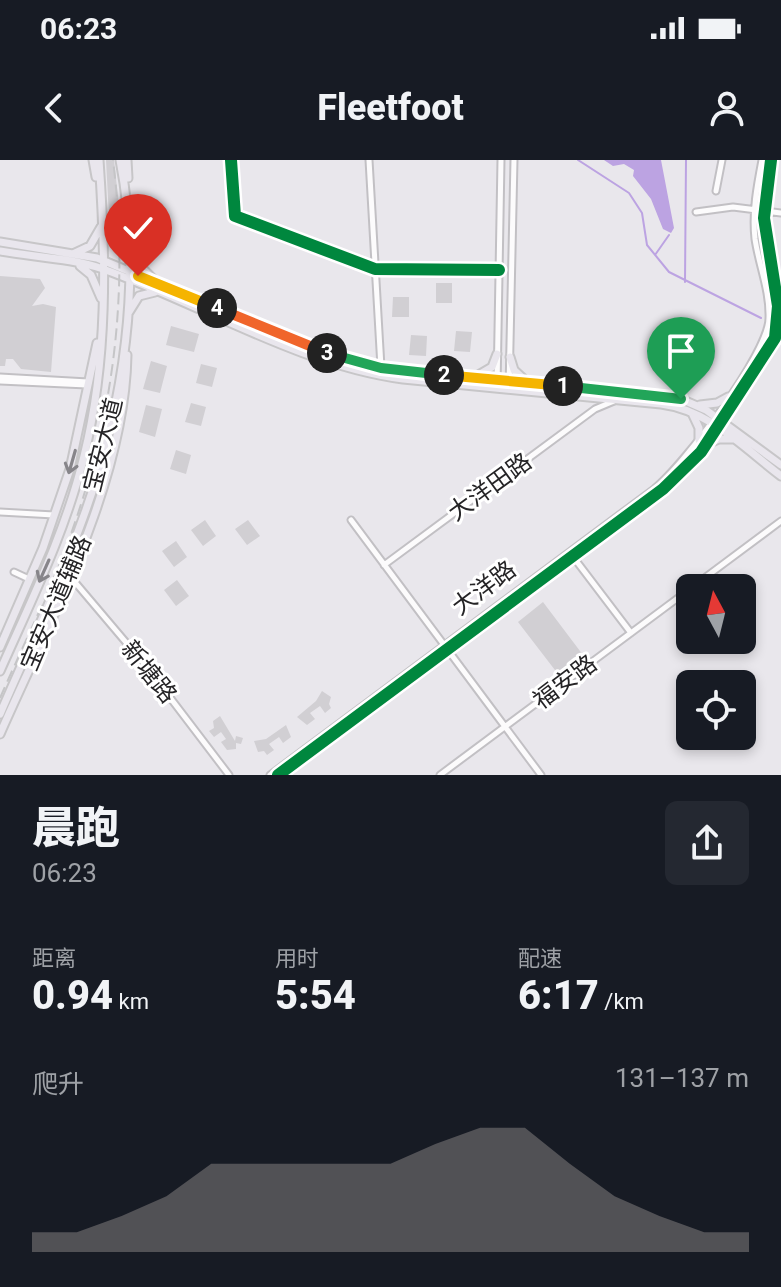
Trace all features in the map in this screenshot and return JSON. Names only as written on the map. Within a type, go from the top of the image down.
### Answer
[{"type":"main road","points":[[93,160],[101,206]]},
{"type":"main road","name":"宝安大道","points":[[0,671],[66,515],[91,425],[104,265],[99,160]]},
{"type":"main road","name":"宝安大道","points":[[0,714],[85,515],[108,436],[127,327],[130,276],[129,208],[120,160]]},
{"type":"main road","points":[[127,160],[129,208]]},
{"type":"main road","points":[[0,251],[47,259],[71,258],[90,246],[103,225]]},
{"type":"main road","points":[[0,242],[49,249],[71,258],[104,265],[160,293],[357,370],[393,378],[509,385],[687,409],[716,421],[781,465]]},
{"type":"main road","points":[[131,242],[141,267],[158,283]]},
{"type":"main road","points":[[47,259],[49,249]]},
{"type":"main road","points":[[71,258],[91,275],[102,306]]},
{"type":"main road","points":[[130,276],[158,283],[322,351],[381,368],[469,377],[497,384]]},
{"type":"main road","points":[[127,317],[139,296],[149,292],[160,293]]},
{"type":"main road","name":"宝安大道辅路","points":[[0,734],[72,568],[102,489],[126,368],[127,327]]},
{"type":"main road","name":"宝安大道辅路","points":[[0,647],[55,515],[75,452],[100,333]]},
{"type":"main road","points":[[469,377],[488,371],[497,354]]},
{"type":"main road","points":[[510,357],[517,373],[531,383]]},
{"type":"main road","points":[[509,385],[531,383],[670,397],[696,404],[714,404],[728,397]]},
{"type":"main road","points":[[696,404],[734,440],[781,476]]},
{"type":"main road","points":[[687,409],[698,422],[703,442],[734,440]]},
{"type":"main road","points":[[43,548],[66,515]]},
{"type":"street","points":[[231,160],[235,216],[375,269],[499,270]]},
{"type":"street","points":[[369,160],[381,368]]},
{"type":"street","points":[[497,384],[501,160]]},
{"type":"street","points":[[509,385],[514,160]]},
{"type":"street","points":[[716,191],[722,160]]},
{"type":"street","points":[[716,421],[757,354],[769,325],[769,303],[755,240],[755,208],[762,160]]},
{"type":"street","points":[[716,421],[769,352],[778,328],[778,306],[766,246],[764,209],[771,160]]},
{"type":"street","points":[[696,212],[723,207],[781,213]]},
{"type":"street","points":[[0,379],[88,384]]},
{"type":"street","points":[[591,397],[595,409]]},
{"type":"street","name":"大洋田路","points":[[384,565],[595,409],[621,400]]},
{"type":"street","name":"大洋路","points":[[270,775],[571,554],[660,484],[703,442],[716,421]]},
{"type":"street","points":[[0,512],[55,515]]},
{"type":"street","points":[[351,520],[541,775]]},
{"type":"street","name":"福安路","points":[[709,574],[781,521]]},
{"type":"street","points":[[571,554],[631,633]]},
{"type":"street","name":"新塘路","points":[[72,568],[74,581],[146,666],[229,775]]},
{"type":"street","points":[[14,572],[29,579]]},
{"type":"street","name":"福安路","points":[[440,775],[676,599]]},
{"type":"street","name":"大洋路","points":[[278,775],[446,647]]},
{"type":"shaded area","points":[[604,160],[661,160],[674,228],[671,233],[663,229],[651,199],[633,176],[634,170],[624,164],[613,166]]},
{"type":"building","points":[[106,160],[114,160],[122,234],[110,235]]},
{"type":"building","points":[[0,276],[40,279],[45,288],[32,306],[43,304],[56,307],[51,372],[21,369],[13,359],[6,359],[5,366],[0,366]]},
{"type":"building","points":[[436,283],[452,283],[452,303],[436,303]]},
{"type":"building","points":[[393,297],[409,297],[409,317],[392,317]]},
{"type":"building","points":[[171,326],[199,334],[194,352],[166,345]]},
{"type":"building","points":[[456,331],[472,332],[470,352],[454,351]]},
{"type":"building","points":[[411,335],[427,336],[426,356],[409,355]]},
{"type":"building","points":[[151,361],[167,366],[160,393],[143,389]]},
{"type":"building","points":[[201,364],[217,368],[212,387],[196,383]]},
{"type":"building","points":[[191,403],[206,407],[201,426],[185,422]]},
{"type":"building","points":[[146,405],[162,409],[155,437],[139,432]]},
{"type":"building","points":[[176,450],[191,455],[186,474],[170,469]]},
{"type":"building","points":[[205,520],[216,536],[203,546],[191,530]]},
{"type":"building","points":[[248,520],[260,536],[247,545],[235,529]]},
{"type":"building","points":[[176,541],[187,557],[174,567],[162,551]]},
{"type":"building","points":[[177,580],[189,596],[176,606],[164,590]]},
{"type":"building","points":[[543,602],[583,655],[558,674],[518,622]]},
{"type":"building","points":[[322,691],[331,697],[331,708],[325,713],[320,706],[310,713],[315,719],[307,725],[297,717],[316,701]]},
{"type":"building","points":[[220,716],[235,741],[236,736],[243,738],[241,744],[236,743],[236,749],[227,750],[221,742],[226,739],[221,732],[214,737],[209,731],[214,728],[213,721]]},
{"type":"building","points":[[286,725],[291,737],[283,743],[279,737],[269,744],[274,750],[267,755],[264,751],[258,752],[254,741],[266,739]]},
{"type":"waterway","points":[[578,160],[629,193],[642,213],[647,245],[669,272],[761,318]]},
{"type":"waterway","points":[[685,282],[686,160]]},
{"type":"waterway","points":[[655,255],[669,235]]},
{"type":"railway","points":[[0,698],[64,552],[99,440],[115,348],[118,301],[118,207],[113,160]]},
{"type":"cycle path","points":[[231,160],[235,216],[375,269],[499,270]]},
{"type":"cycle path","points":[[278,775],[663,489],[701,452],[775,338],[778,306],[764,218],[771,160]]},
{"type":"route","points":[[138,276],[322,351],[368,365],[681,399]]}]
